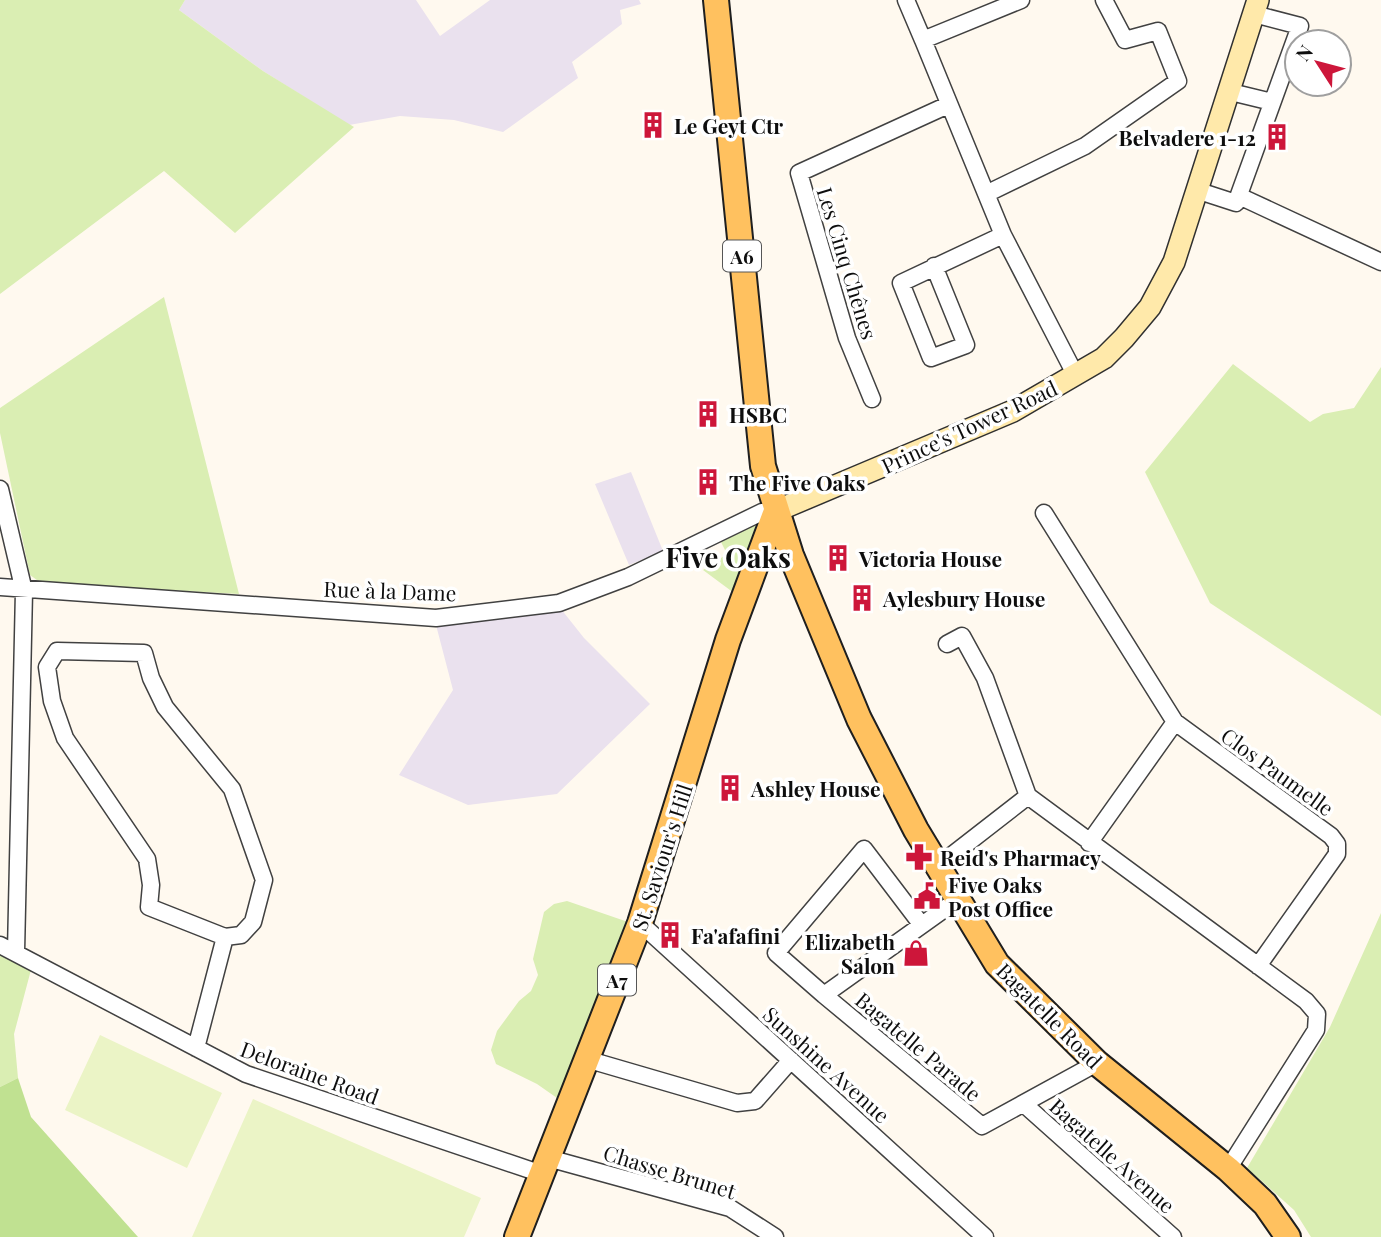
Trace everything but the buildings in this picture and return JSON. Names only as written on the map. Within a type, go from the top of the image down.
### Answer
[{"type":"main road","name":"A6","points":[[716,0],[763,466],[776,511]]},
{"type":"main road","name":"Prince's Tower Road","points":[[776,511],[1013,411],[1104,358],[1150,307],[1174,262],[1256,7]]},
{"type":"main road","name":"Bagatelle Road","points":[[776,511],[859,719],[957,901],[998,964],[1097,1063],[1228,1168],[1265,1204],[1287,1237]]},
{"type":"main road","name":"St. Saviour's Hill","points":[[517,1237],[640,923],[756,560],[776,511]]},
{"type":"main road","points":[[756,560],[768,547],[780,547],[792,555]]},
{"type":"street","points":[[906,0],[1003,234],[1076,376]]},
{"type":"street","points":[[923,40],[1021,0]]},
{"type":"street","points":[[988,193],[1085,146],[1178,81],[1157,31],[1125,40],[1104,0]]},
{"type":"street","points":[[1196,190],[1236,203],[1300,26],[1256,7]]},
{"type":"street","points":[[1238,94],[1272,102]]},
{"type":"street","name":"Les Cinq Chênes","points":[[872,399],[847,338],[799,173],[948,105]]},
{"type":"street","points":[[1239,195],[1381,262]]},
{"type":"street","points":[[934,266],[967,345],[931,358],[901,283],[934,266],[1003,234]]},
{"type":"street","points":[[0,489],[24,591],[16,952]]},
{"type":"street","name":"Rue à la Dame","points":[[0,587],[24,591],[436,618],[559,603],[628,577],[762,512],[776,511]]},
{"type":"street","name":"Clos Paumelle","points":[[1044,513],[1175,722],[1331,836],[1337,844],[1337,854],[1258,966]]},
{"type":"street","points":[[947,644],[962,636],[985,678],[1028,796],[1306,1001],[1317,1014],[1315,1030],[1228,1168]]},
{"type":"street","points":[[57,651],[144,653],[150,678],[165,707],[232,789],[264,880],[253,922],[241,935],[225,937],[149,907],[151,884],[147,859],[65,738],[52,701],[47,667],[57,651]]},
{"type":"street","points":[[1089,843],[1175,722]]},
{"type":"street","points":[[938,866],[1028,796]]},
{"type":"street","name":"Bagatelle Parade","points":[[921,924],[864,849],[776,953],[982,1126],[1025,1105],[1097,1063]]},
{"type":"street","name":"Bagatelle Parade","points":[[824,995],[957,901]]},
{"type":"street","name":"Sunshine Avenue","points":[[640,923],[985,1237]]},
{"type":"street","points":[[196,1048],[225,937]]},
{"type":"street","name":"Deloraine Road","points":[[0,945],[246,1074],[545,1166]]},
{"type":"street","points":[[586,1059],[737,1103],[755,1101],[791,1060]]},
{"type":"street","name":"Bagatelle Avenue","points":[[1025,1105],[1173,1237]]},
{"type":"street","name":"Chasse Brunet","points":[[545,1166],[730,1208],[775,1237]]},
{"type":"shaded area","points":[[185,0],[416,0],[440,36],[490,0],[639,0],[641,4],[620,10],[622,24],[572,62],[578,78],[503,132],[454,120],[400,116],[349,125],[263,71],[179,10]]},
{"type":"shaded area","points":[[631,472],[663,551],[629,565],[595,484]]},
{"type":"shaded area","points":[[561,609],[584,638],[650,704],[557,794],[468,805],[399,775],[453,690],[436,625]]},
{"type":"green space","points":[[0,0],[185,0],[179,10],[263,71],[354,127],[235,233],[164,171],[0,294]]},
{"type":"green space","points":[[164,297],[239,594],[41,583],[30,575],[0,433],[0,408]]},
{"type":"green space","points":[[1233,364],[1310,422],[1323,414],[1354,408],[1381,367],[1381,716],[1210,603],[1145,472]]},
{"type":"green space","points":[[746,523],[756,525],[734,593],[703,570],[727,554],[718,536]]},
{"type":"green space","points":[[567,901],[628,922],[564,1094],[557,1098],[537,1084],[496,1064],[491,1050],[497,1031],[519,1001],[531,991],[538,975],[533,959],[544,912],[554,904]]},
{"type":"green space","points":[[1381,913],[1381,1237],[1311,1237],[1294,1210],[1247,1168],[1330,1027]]},
{"type":"green space","points":[[0,951],[32,966],[14,1034],[18,1078],[0,1087]]},
{"type":"green space","points":[[100,1035],[222,1093],[187,1168],[65,1110]]},
{"type":"green space","points":[[18,1078],[31,1117],[138,1237],[0,1237],[0,1087]]},
{"type":"green space","points":[[253,1099],[481,1198],[464,1237],[192,1237]]},
{"type":"place","name":"Le Geyt Ctr","points":[[653,125]]},
{"type":"place","name":"Belvadere 1-12","points":[[1277,137]]},
{"type":"place","name":"HSBC","points":[[708,414]]},
{"type":"place","name":"The Five Oaks","points":[[708,482]]},
{"type":"place","name":"Victoria House","points":[[838,558]]},
{"type":"place","name":"Aylesbury House","points":[[862,598]]},
{"type":"place","name":"Ashley House","points":[[730,788]]},
{"type":"place","name":"Reid's Pharmacy","points":[[919,857]]},
{"type":"place","name":"Five Oaks Post Office","points":[[927,896]]},
{"type":"place","name":"Fa'afafini","points":[[670,935]]},
{"type":"place","name":"Elizabeth Salon","points":[[916,953]]},
{"type":"district","name":"Five Oaks","points":[[728,556]]}]
